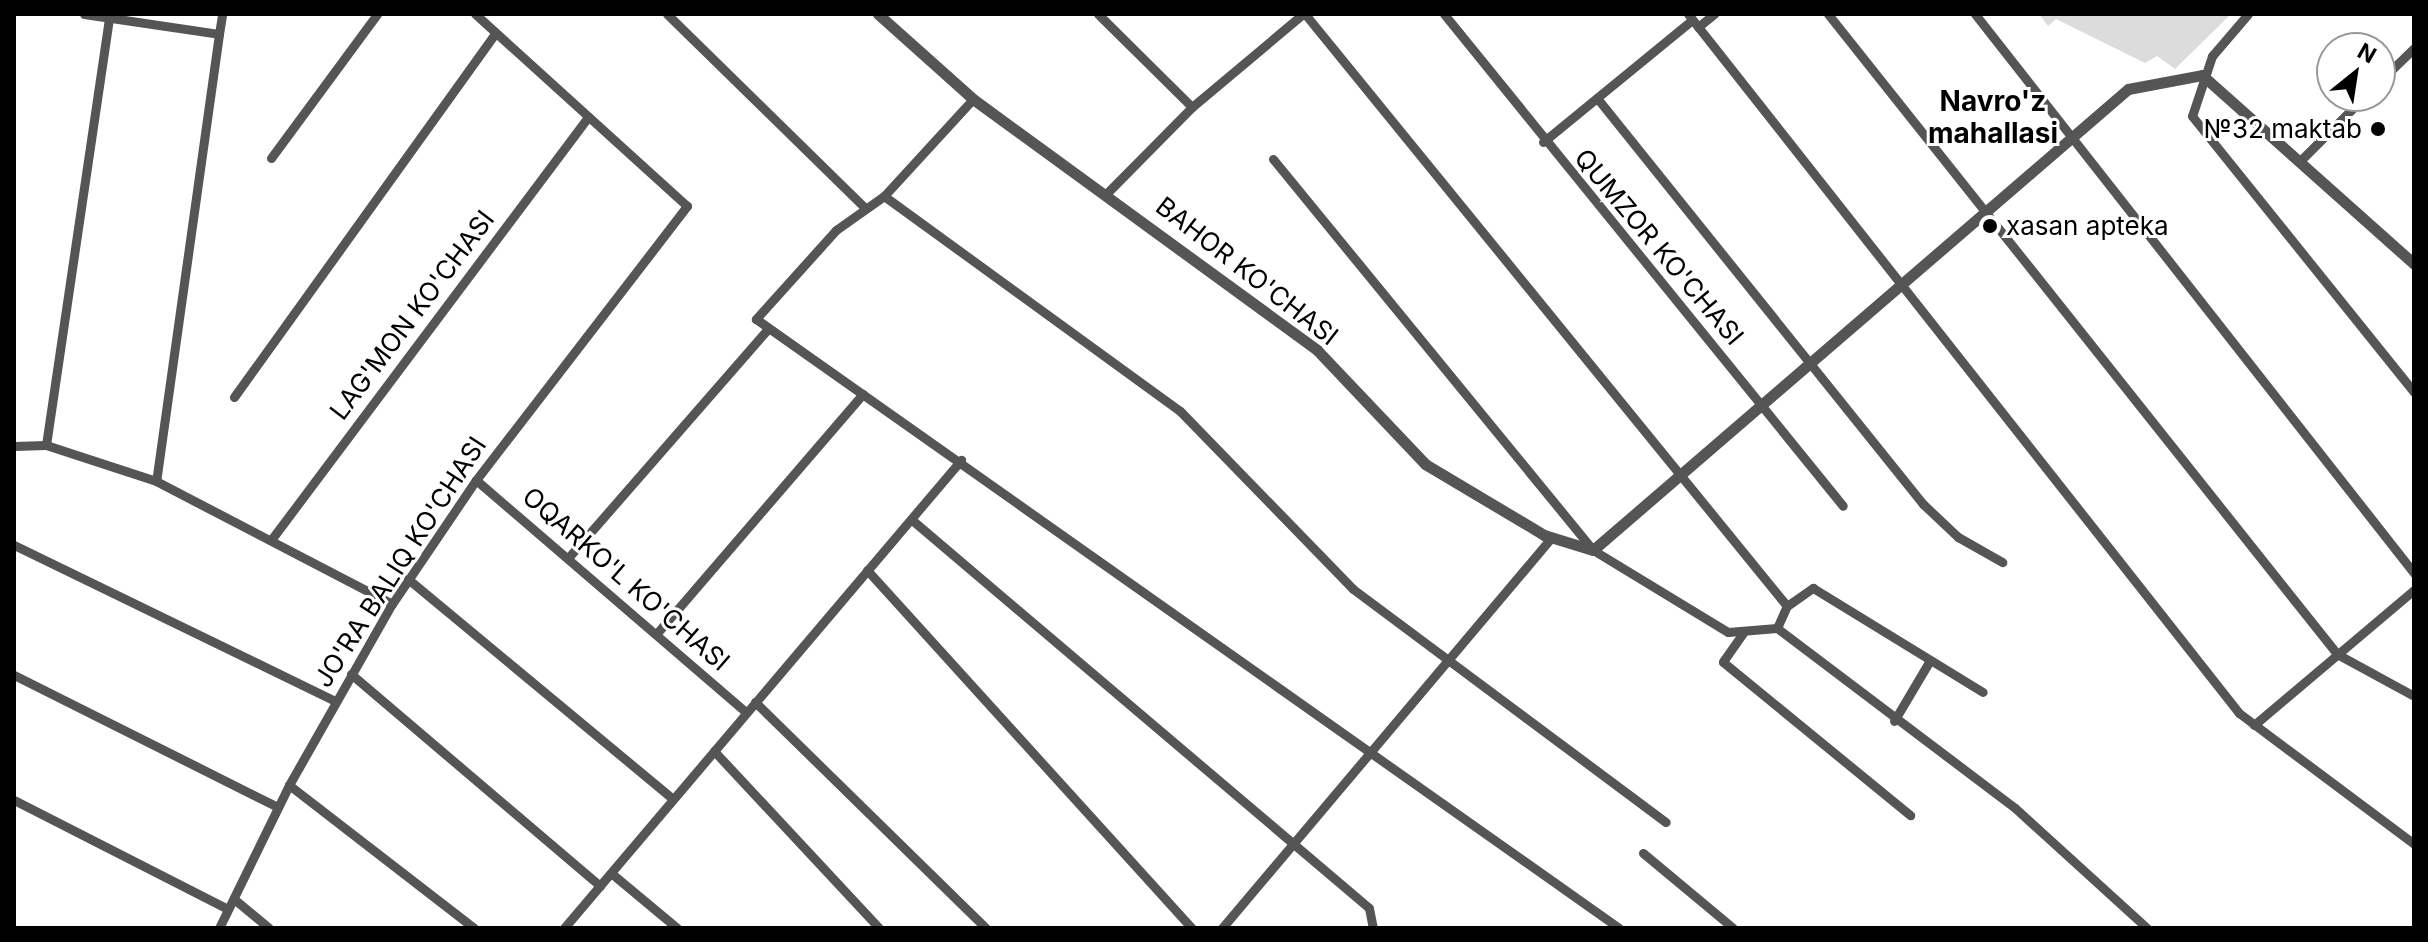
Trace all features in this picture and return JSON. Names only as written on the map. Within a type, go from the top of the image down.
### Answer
[{"type":"street","points":[[84,14],[219,34]]},
{"type":"street","points":[[156,481],[222,14]]},
{"type":"street","points":[[271,158],[377,14]]},
{"type":"street","points":[[475,14],[588,117]]},
{"type":"street","points":[[667,14],[864,207]]},
{"type":"street","name":"BAHOR KO'CHASI","points":[[878,14],[973,99],[1108,192],[1317,350],[1425,464],[1552,537],[1593,550]]},
{"type":"street","points":[[1098,14],[1192,107]]},
{"type":"street","points":[[1108,192],[1192,107],[1304,14],[1787,606]]},
{"type":"street","name":"QUMZOR KO'CHASI","points":[[1444,14],[1543,142],[1843,506]]},
{"type":"street","points":[[1543,142],[1693,20],[1714,14]]},
{"type":"street","points":[[1828,14],[2337,654],[2414,696]]},
{"type":"street","points":[[1975,14],[2414,573]]},
{"type":"street","points":[[2248,14],[2202,75],[2192,116],[2414,392]]},
{"type":"street","points":[[46,445],[110,16]]},
{"type":"street","points":[[1693,20],[1900,285],[2254,725],[2414,844]]},
{"type":"street","points":[[234,397],[495,34]]},
{"type":"street","points":[[2396,65],[2414,48]]},
{"type":"street","points":[[1593,550],[2128,89],[2202,75]]},
{"type":"street","points":[[2202,75],[2414,264]]},
{"type":"street","points":[[1597,98],[1923,504],[1958,537],[2002,562]]},
{"type":"street","points":[[973,99],[884,196],[864,207],[757,311],[767,330],[961,460],[1619,928]]},
{"type":"street","points":[[2300,161],[2349,112]]},
{"type":"street","name":"JO'RA BALIQ KO'CHASI","points":[[219,928],[289,785],[408,579],[476,480],[687,206],[588,117]]},
{"type":"street","name":"LAG'MON KO'CHASI","points":[[271,540],[588,117]]},
{"type":"street","points":[[1273,159],[1593,550],[1728,632],[1777,628],[1894,721],[2015,808],[2147,928]]},
{"type":"street","points":[[884,196],[1180,411],[1353,589],[1450,658],[1666,822]]},
{"type":"street","points":[[568,558],[767,330]]},
{"type":"street","points":[[658,632],[863,394]]},
{"type":"street","points":[[14,446],[46,445],[156,481],[392,604]]},
{"type":"street","points":[[564,928],[961,460]]},
{"type":"street","name":"OQARKO'L KO'CHASI","points":[[476,480],[658,632],[746,712]]},
{"type":"street","points":[[912,520],[1369,908],[1373,928]]},
{"type":"street","points":[[1222,928],[1552,537]]},
{"type":"street","points":[[14,545],[335,701]]},
{"type":"street","points":[[867,570],[1192,928]]},
{"type":"street","points":[[408,579],[673,799]]},
{"type":"street","points":[[1777,628],[1787,606],[1813,588],[1929,662],[1983,692]]},
{"type":"street","points":[[2254,725],[2414,590]]},
{"type":"street","points":[[1743,633],[1723,662],[1910,815]]},
{"type":"street","points":[[1894,721],[1929,662]]},
{"type":"street","points":[[351,674],[600,886]]},
{"type":"street","points":[[14,675],[278,807]]},
{"type":"street","points":[[755,702],[986,928]]},
{"type":"street","points":[[714,751],[879,928]]},
{"type":"street","points":[[289,785],[474,928]]},
{"type":"street","points":[[14,800],[228,909]]},
{"type":"street","points":[[1643,853],[1733,928]]},
{"type":"street","points":[[611,873],[677,928]]},
{"type":"street","points":[[234,899],[269,928]]},
{"type":"shaded area","points":[[2039,14],[2231,14],[2175,69],[2157,56],[2145,63],[2056,19],[2048,26]]},
{"type":"place","name":"№32 maktab","points":[[2378,129]]},
{"type":"place","name":"xasan apteka","points":[[1990,226]]},
{"type":"district","name":"Navro'z mahallasi","points":[[1993,117]]}]
